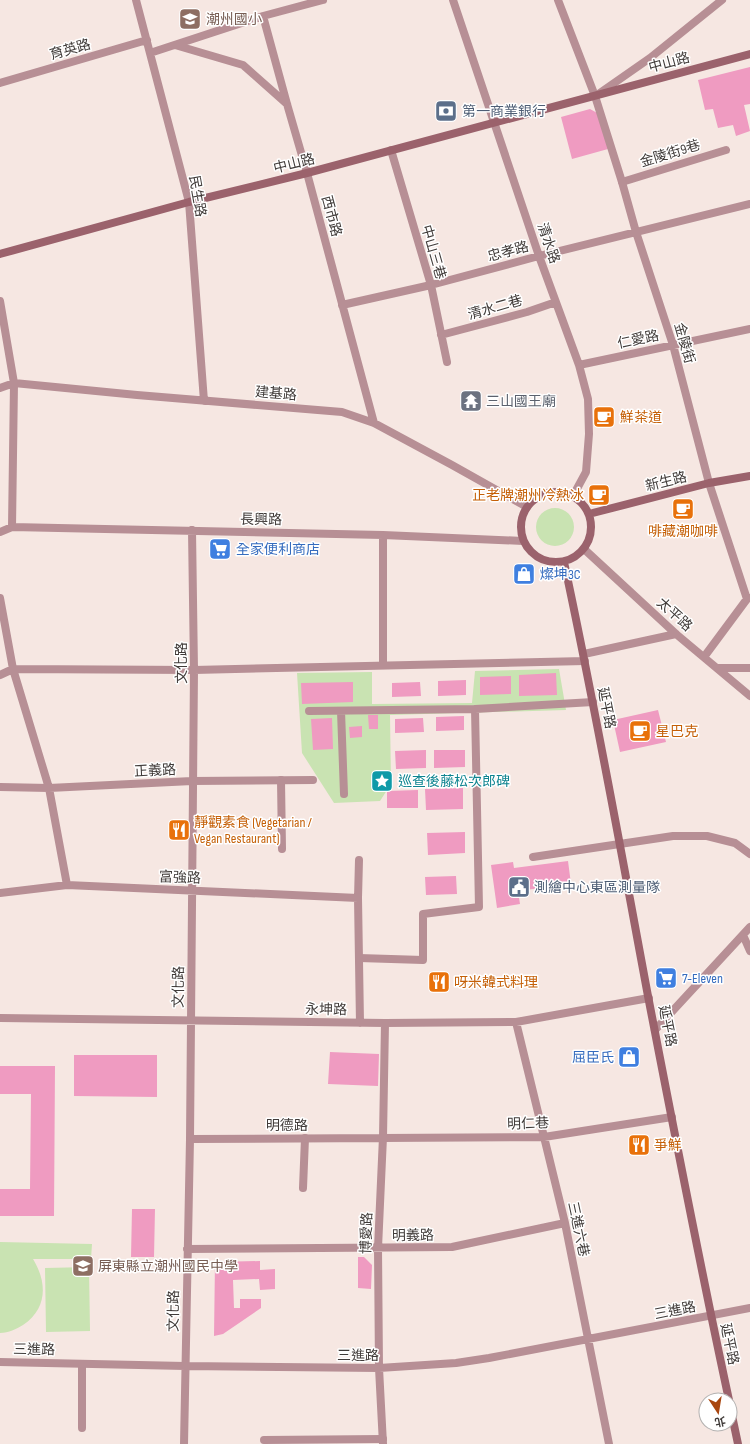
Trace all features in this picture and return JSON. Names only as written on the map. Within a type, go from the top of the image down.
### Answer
[{"type":"main road","name":"中山路","points":[[0,254],[189,202],[307,173],[750,54]]},
{"type":"main road","name":"新生路","points":[[589,514],[709,483],[750,476]]},
{"type":"main road","points":[[553,492],[573,496],[582,504],[589,514],[591,535],[584,549],[573,558],[564,562],[545,561],[536,557],[528,550],[523,541],[520,529],[522,517],[527,507],[534,499],[553,492]]},
{"type":"main road","name":"延平路","points":[[564,562],[585,658],[655,1030],[727,1392]]},
{"type":"main road","points":[[735,1432],[738,1444]]},
{"type":"street","name":"民生路","points":[[136,0],[189,202],[204,401]]},
{"type":"street","points":[[150,53],[263,16],[323,0]]},
{"type":"street","name":"清水路","points":[[453,0],[539,256],[579,365],[588,399],[589,434],[586,472],[573,496]]},
{"type":"street","name":"金陵街","points":[[558,0],[595,96],[636,232],[673,345],[709,483],[748,599]]},
{"type":"street","name":"中山路","points":[[595,96],[650,58],[722,0]]},
{"type":"street","name":"西市路","points":[[263,16],[374,423]]},
{"type":"street","name":"育英路","points":[[0,83],[147,40]]},
{"type":"street","points":[[175,45],[243,65],[287,104]]},
{"type":"street","name":"中山三巷","points":[[391,150],[430,285],[447,362]]},
{"type":"street","name":"金陵街9巷","points":[[622,182],[726,150]]},
{"type":"street","name":"忠孝路","points":[[342,305],[430,285],[539,256],[750,204]]},
{"type":"street","points":[[0,301],[14,383],[12,527]]},
{"type":"street","name":"清水二巷","points":[[441,336],[556,302]]},
{"type":"street","name":"仁愛路","points":[[579,365],[750,329]]},
{"type":"street","name":"建基路","points":[[0,388],[14,383],[342,412],[374,423],[452,464],[527,507]]},
{"type":"street","name":"長興路","points":[[0,532],[12,527],[192,530],[383,535],[523,541]]},
{"type":"street","name":"文化路","points":[[184,1444],[190,1139],[194,670],[192,530]]},
{"type":"street","points":[[383,535],[383,665]]},
{"type":"street","name":"太平路","points":[[584,549],[676,634],[750,696]]},
{"type":"street","points":[[0,598],[13,668],[49,788],[67,885]]},
{"type":"street","points":[[704,657],[748,599]]},
{"type":"street","points":[[0,675],[13,668],[194,670],[585,658],[676,634]]},
{"type":"street","points":[[717,668],[750,668]]},
{"type":"street","points":[[309,711],[475,709],[593,702]]},
{"type":"street","points":[[359,958],[423,960],[423,914],[480,907],[475,709]]},
{"type":"street","points":[[341,711],[344,794]]},
{"type":"street","points":[[281,780],[282,849]]},
{"type":"street","name":"正義路","points":[[0,787],[49,788],[192,781],[312,780]]},
{"type":"street","points":[[533,857],[673,836],[707,836],[735,844],[750,854]]},
{"type":"street","points":[[359,860],[358,898],[360,1023]]},
{"type":"street","name":"富強路","points":[[0,893],[67,885],[358,898]]},
{"type":"street","points":[[655,1030],[750,927]]},
{"type":"street","points":[[743,935],[750,951]]},
{"type":"street","name":"永坤路","points":[[0,1018],[385,1024],[516,1022],[649,998]]},
{"type":"street","name":"三進六巷","points":[[516,1022],[565,1223],[609,1444]]},
{"type":"street","name":"博愛路","points":[[383,1441],[379,1368],[378,1248],[383,1137],[385,1024]]},
{"type":"street","name":"明仁巷","points":[[383,1137],[544,1137],[672,1117]]},
{"type":"street","name":"明德路","points":[[190,1139],[383,1137]]},
{"type":"street","points":[[304,1188],[305,1138]]},
{"type":"street","name":"明義路","points":[[187,1249],[452,1247],[565,1223]]},
{"type":"street","name":"三進路","points":[[0,1362],[379,1368],[456,1363],[589,1340],[750,1308]]},
{"type":"street","points":[[82,1364],[82,1428]]},
{"type":"street","points":[[264,1440],[383,1441]]},
{"type":"green space","points":[[555,508],[568,514],[574,527],[568,540],[555,546],[542,540],[536,527],[542,514]]},
{"type":"green space","points":[[559,669],[566,710],[390,715],[391,784],[380,801],[334,803],[302,753],[297,673],[372,672],[372,704],[472,703],[475,671]]},
{"type":"green space","points":[[0,1242],[92,1244],[91,1259],[33,1259],[38,1268],[43,1286],[41,1303],[37,1311],[23,1325],[9,1332],[0,1333]]},
{"type":"green space","points":[[89,1267],[90,1331],[46,1332],[45,1268]]},
{"type":"building","points":[[750,67],[750,104],[744,105],[750,131],[736,136],[733,125],[718,128],[713,109],[705,110],[698,80]]},
{"type":"building","points":[[590,109],[599,114],[608,149],[572,159],[561,117]]},
{"type":"building","points":[[556,673],[557,695],[519,696],[519,675]]},
{"type":"building","points":[[511,676],[511,694],[480,695],[480,677]]},
{"type":"building","points":[[466,680],[466,695],[438,696],[438,681]]},
{"type":"building","points":[[353,682],[353,702],[302,704],[301,683]]},
{"type":"building","points":[[420,682],[421,696],[392,697],[392,683]]},
{"type":"building","name":"星巴克","points":[[658,710],[666,742],[620,752],[613,720]]},
{"type":"building","points":[[368,715],[378,715],[378,729],[369,729]]},
{"type":"building","points":[[464,716],[464,730],[436,731],[436,717]]},
{"type":"building","points":[[332,718],[333,749],[313,750],[311,719]]},
{"type":"building","points":[[423,718],[424,732],[395,733],[395,719]]},
{"type":"building","points":[[362,726],[362,737],[350,738],[349,727]]},
{"type":"building","points":[[426,750],[426,768],[396,769],[395,751]]},
{"type":"building","points":[[434,750],[465,750],[465,767],[434,768]]},
{"type":"building","points":[[463,788],[463,809],[426,810],[425,789]]},
{"type":"building","points":[[418,790],[418,808],[387,808],[387,791]]},
{"type":"building","points":[[465,832],[465,853],[428,855],[427,833]]},
{"type":"building","name":"測繪中心東區測量隊","points":[[568,861],[571,884],[518,891],[520,904],[497,908],[491,865],[513,862],[514,868]]},
{"type":"building","points":[[456,876],[457,894],[426,895],[425,877]]},
{"type":"building","points":[[330,1052],[379,1054],[378,1086],[328,1084]]},
{"type":"building","points":[[74,1055],[157,1055],[157,1097],[74,1096]]},
{"type":"building","points":[[0,1066],[55,1066],[54,1216],[0,1216],[0,1189],[30,1189],[31,1094],[0,1094]]},
{"type":"building","points":[[132,1209],[155,1209],[154,1257],[131,1257]]},
{"type":"building","points":[[358,1257],[364,1257],[372,1265],[371,1289],[358,1288]]},
{"type":"building","points":[[260,1261],[260,1270],[275,1269],[275,1289],[260,1290],[259,1279],[233,1280],[234,1308],[240,1308],[240,1299],[261,1299],[261,1308],[223,1334],[214,1336],[215,1262]]},
{"type":"place","name":"潮州國小","points":[[190,19]]},
{"type":"place","name":"第一商業銀行","points":[[446,111]]},
{"type":"place","name":"三山國王廟","points":[[471,401]]},
{"type":"place","name":"鮮茶道","points":[[604,417]]},
{"type":"place","name":"正老牌潮州冷熱冰","points":[[599,495]]},
{"type":"place","name":"啡藏潮咖啡","points":[[683,509]]},
{"type":"place","name":"全家便利商店","points":[[220,549]]},
{"type":"place","name":"燦坤3C","points":[[524,574]]},
{"type":"place","name":"星巴克","points":[[640,731]]},
{"type":"place","name":"巡查後藤松次郎碑","points":[[382,781]]},
{"type":"place","name":"靜觀素食 (Vegetarian / Vegan Restaurant)","points":[[179,830]]},
{"type":"place","name":"測繪中心東區測量隊","points":[[519,887]]},
{"type":"place","name":"7-Eleven","points":[[666,978]]},
{"type":"place","name":"呀米韓式料理","points":[[439,982]]},
{"type":"place","name":"屈臣氏","points":[[629,1057]]},
{"type":"place","name":"爭鮮","points":[[639,1145]]},
{"type":"place","name":"屏東縣立潮州國民中學","points":[[83,1266]]}]
